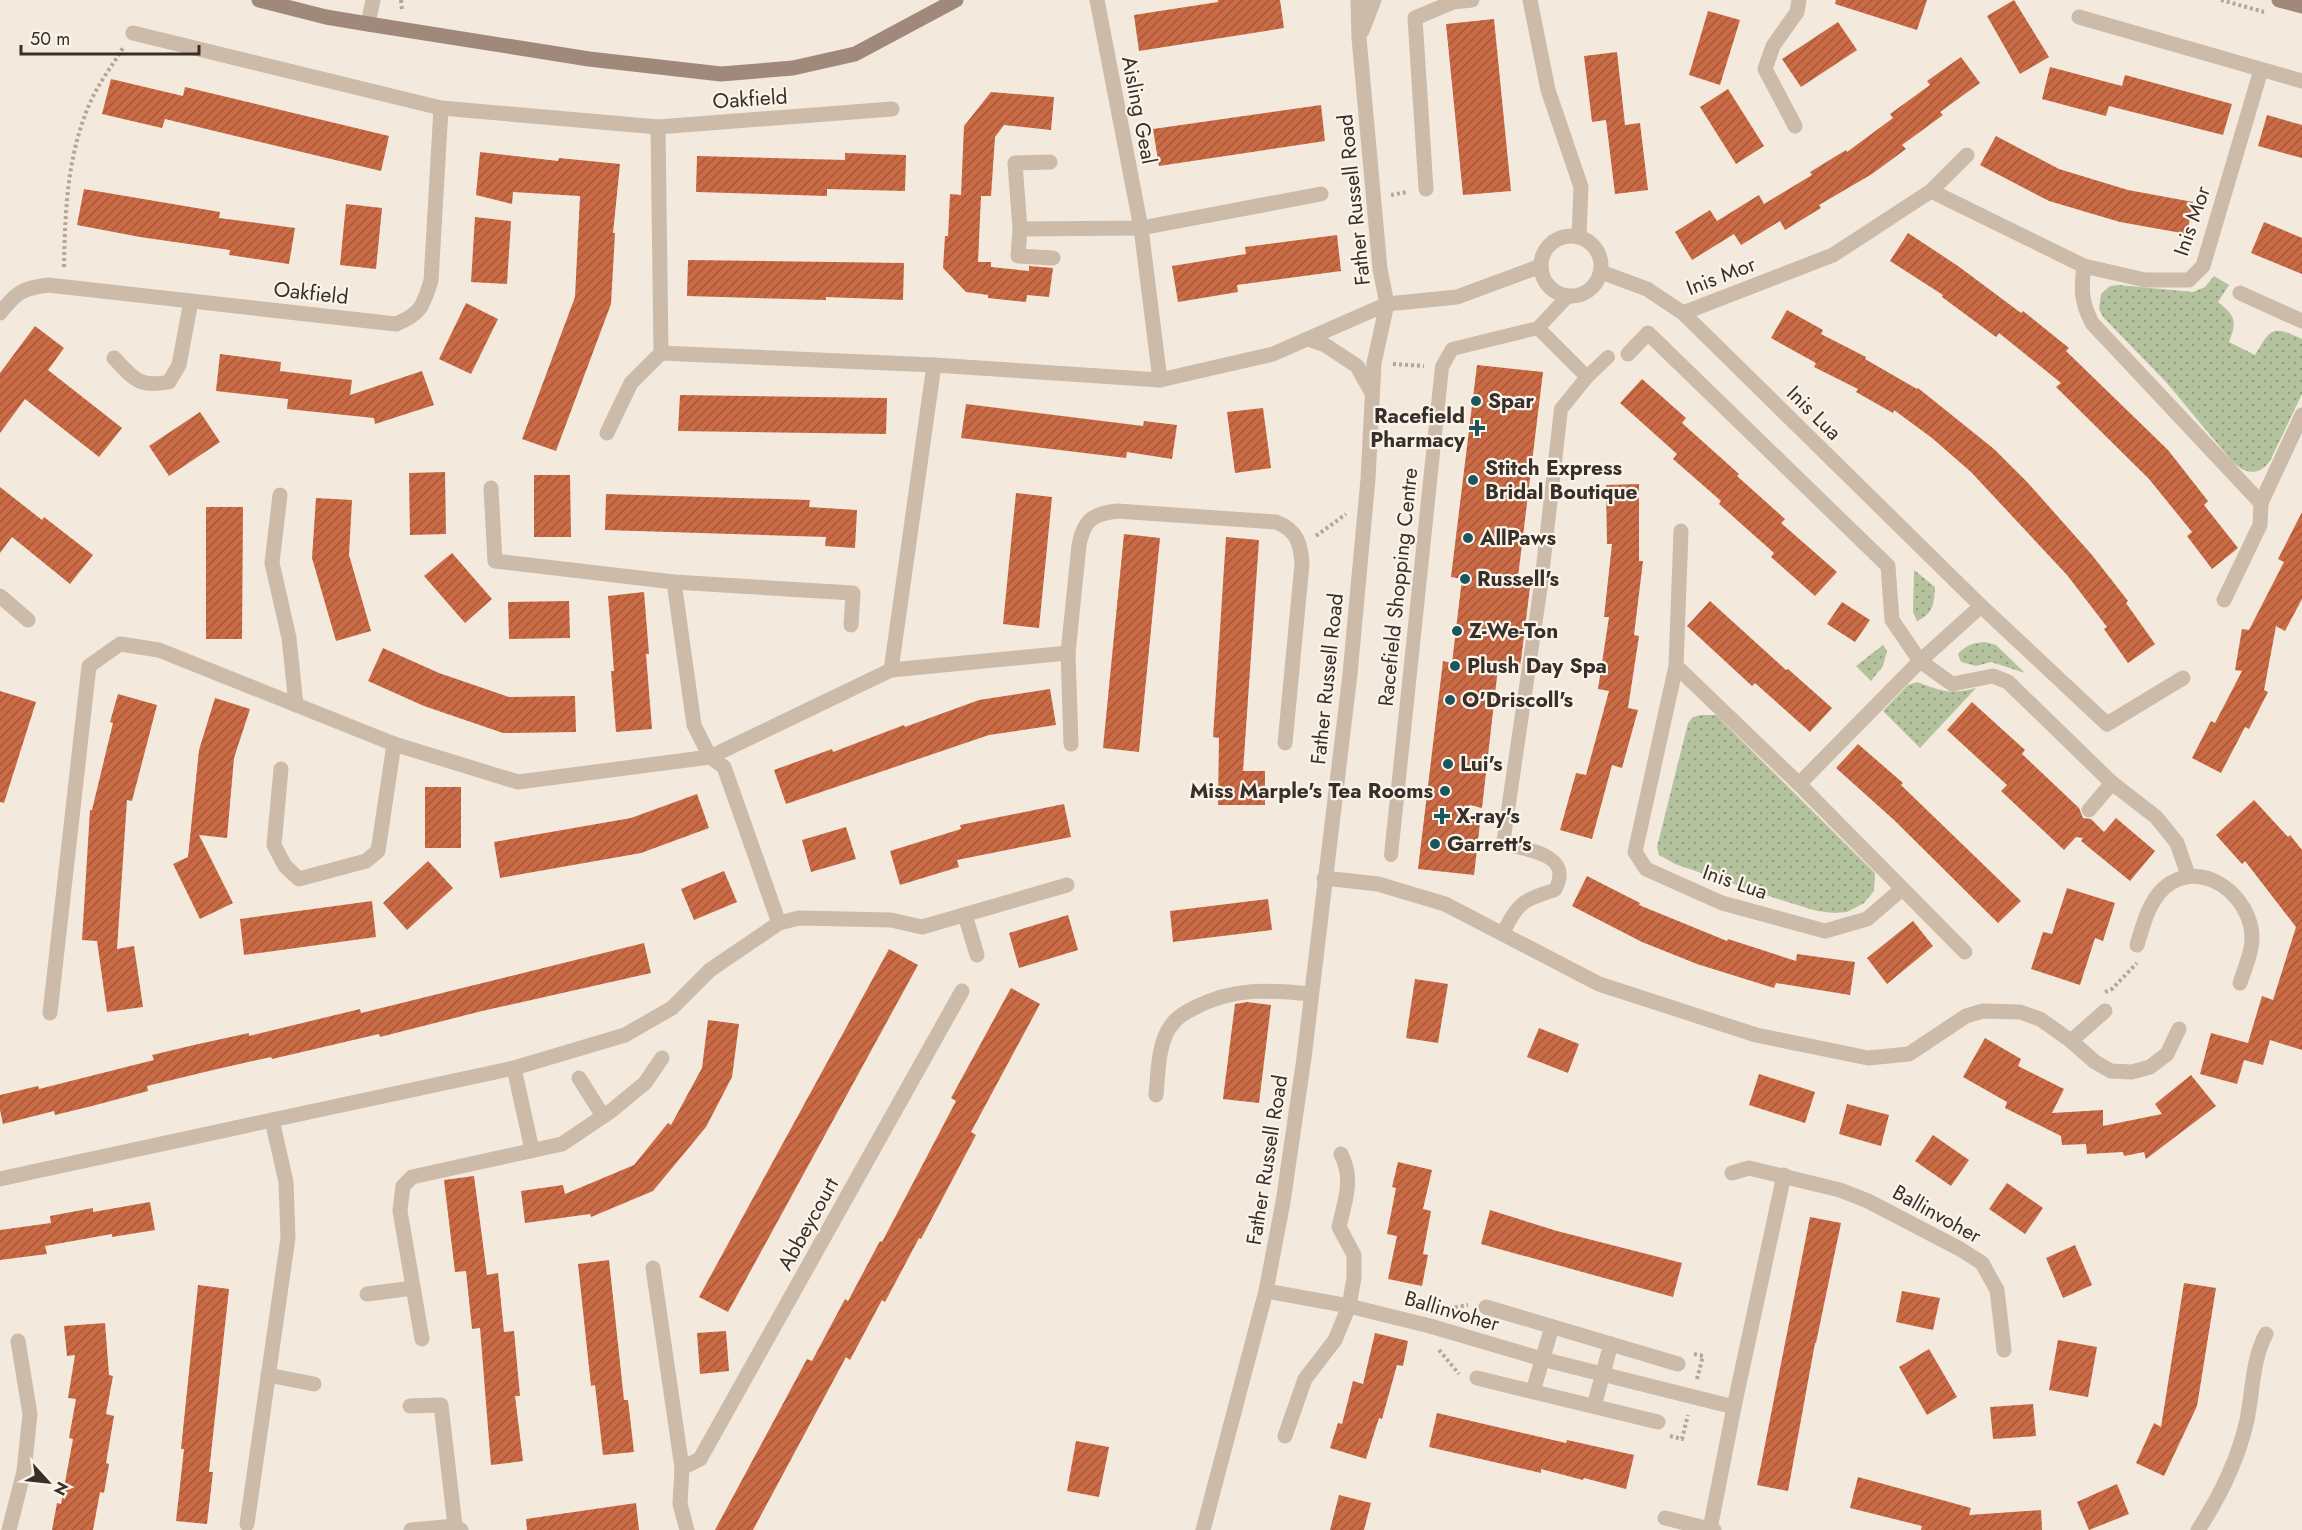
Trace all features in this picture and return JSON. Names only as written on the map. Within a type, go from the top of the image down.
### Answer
[{"type":"main road","points":[[260,0],[326,17],[368,24],[589,59],[722,74],[793,68],[855,54],[956,0]]},
{"type":"main road","points":[[2279,0],[2302,6]]},
{"type":"street","points":[[368,24],[374,0]]},
{"type":"street","name":"Aisling Geal","points":[[1097,0],[1141,228],[1160,380]]},
{"type":"street","name":"Father Russell Road","points":[[1203,1530],[1266,1291],[1283,1202],[1350,674],[1364,516],[1374,363],[1387,304],[1380,269],[1359,38],[1358,0]]},
{"type":"street","name":"Father Russell Road","points":[[1359,38],[1374,0]]},
{"type":"street","points":[[1426,189],[1415,18],[1453,2],[1472,0]]},
{"type":"street","points":[[1530,0],[1548,90],[1581,188],[1579,236]]},
{"type":"street","points":[[1795,126],[1765,69],[1773,46],[1797,12],[1799,0]]},
{"type":"street","points":[[2079,17],[2302,81]]},
{"type":"street","name":"Oakfield","points":[[133,33],[441,108],[658,127],[892,109]]},
{"type":"street","name":"Inis Mor","points":[[1931,191],[2084,266],[2145,280],[2189,280],[2203,266],[2261,70]]},
{"type":"street","name":"Oakfield","points":[[0,313],[15,294],[32,286],[64,286],[396,324],[413,317],[424,303],[431,281],[441,108]]},
{"type":"street","points":[[607,433],[631,383],[661,353],[658,127]]},
{"type":"street","name":"Inis Mor","points":[[1683,313],[1833,255],[1931,191],[1967,155]]},
{"type":"street","points":[[1050,162],[1015,163],[1020,229],[1018,256],[1053,258]]},
{"type":"street","points":[[1020,229],[1141,228],[1321,194]]},
{"type":"street","points":[[1579,236],[1594,246],[1599,254],[1601,272],[1593,288],[1586,293],[1568,296],[1552,289],[1542,275],[1541,266],[1546,249],[1553,242],[1561,237],[1579,236]]},
{"type":"street","points":[[661,353],[1160,380],[1273,354],[1387,304],[1457,297],[1541,266]]},
{"type":"street","points":[[2084,266],[2081,293],[2092,323],[2261,503]]},
{"type":"street","name":"Inis Lua","points":[[1601,272],[1647,289],[1683,313],[1981,606],[2107,724],[2183,678]]},
{"type":"street","points":[[2240,293],[2302,321]]},
{"type":"street","points":[[114,358],[135,381],[152,386],[169,382],[180,365],[191,301]]},
{"type":"street","points":[[1628,354],[1648,333],[1888,566],[1892,620],[1920,662],[1952,684],[1992,676],[2008,682],[2112,783],[2156,817],[2177,843],[2188,875]]},
{"type":"street","points":[[1308,339],[1325,345],[1357,366],[1372,393]]},
{"type":"street","points":[[891,670],[934,366]]},
{"type":"street","points":[[2224,600],[2260,525],[2261,503],[2302,415]]},
{"type":"street","points":[[491,488],[495,561],[674,582],[853,593],[851,625]]},
{"type":"street","points":[[280,495],[272,563],[289,638],[296,705]]},
{"type":"street","points":[[1071,744],[1068,653],[1080,538],[1088,521],[1097,514],[1117,511],[1276,522],[1291,529],[1297,537],[1301,547],[1302,564],[1285,743]]},
{"type":"street","name":"Inis Lua","points":[[1681,531],[1676,666],[1635,852],[1646,869],[1722,903],[1825,931],[1867,919],[1902,889]]},
{"type":"street","points":[[674,582],[694,724],[710,757],[724,767],[779,923]]},
{"type":"street","points":[[0,596],[28,620]]},
{"type":"street","points":[[1799,784],[1920,662],[1981,606]]},
{"type":"street","points":[[50,1013],[89,666],[120,644],[159,650],[394,744],[518,783],[710,757],[891,670],[1068,653]]},
{"type":"street","points":[[1676,666],[1799,784],[1965,952]]},
{"type":"street","points":[[281,769],[274,845],[285,866],[299,879],[366,861],[378,851],[394,744]]},
{"type":"street","points":[[2089,810],[2112,783]]},
{"type":"street","points":[[2137,945],[2150,907],[2165,887],[2188,875],[2212,879],[2229,890],[2249,913],[2252,940],[2240,983]]},
{"type":"street","points":[[1324,878],[1378,884],[1444,904],[1599,984],[1756,1035],[1868,1058],[1909,1053],[1966,1016],[1983,1011],[2020,1012],[2040,1019],[2095,1062],[2111,1071],[2132,1072],[2150,1067],[2167,1054],[2179,1029]]},
{"type":"street","points":[[0,1179],[514,1068],[625,1035],[672,1008],[710,970],[779,923],[799,918],[891,920],[922,927],[1067,885]]},
{"type":"street","points":[[965,915],[977,955]]},
{"type":"street","name":"Abbeycourt","points":[[682,1468],[700,1459],[962,991]]},
{"type":"street","points":[[1156,1095],[1159,1062],[1167,1032],[1178,1016],[1212,999],[1247,991],[1311,994]]},
{"type":"street","points":[[2071,1041],[2105,1011]]},
{"type":"street","points":[[422,1339],[400,1211],[403,1186],[412,1178],[562,1144],[645,1083],[662,1058]]},
{"type":"street","points":[[514,1068],[532,1150]]},
{"type":"street","points":[[579,1078],[603,1116]]},
{"type":"street","points":[[248,1524],[288,1238],[286,1182],[272,1120]]},
{"type":"street","points":[[1285,1436],[1305,1379],[1335,1340],[1349,1306],[1354,1278],[1354,1255],[1339,1227],[1348,1188],[1348,1167],[1341,1154]]},
{"type":"street","name":"Ballinvoher","points":[[1732,1173],[1749,1168],[1840,1190],[1868,1201],[1982,1263],[1997,1290],[2004,1350]]},
{"type":"street","points":[[1665,1518],[1712,1530],[1734,1407],[1784,1175]]},
{"type":"street","points":[[653,1268],[682,1468],[680,1504],[687,1530]]},
{"type":"street","points":[[367,1294],[413,1288]]},
{"type":"street","name":"Ballinvoher","points":[[1266,1291],[1349,1306],[1430,1326],[1542,1359],[1734,1407]]},
{"type":"street","name":"Ballinvoher","points":[[1486,1307],[1678,1364]]},
{"type":"street","points":[[1533,1391],[1552,1326]]},
{"type":"street","points":[[2198,1530],[2220,1497],[2238,1454],[2247,1419],[2259,1347],[2266,1334]]},
{"type":"street","points":[[9,1530],[24,1471],[30,1414],[18,1341]]},
{"type":"street","points":[[1594,1406],[1611,1344]]},
{"type":"street","points":[[268,1375],[314,1384]]},
{"type":"street","points":[[1477,1378],[1658,1422]]},
{"type":"street","points":[[410,1406],[441,1405],[458,1528],[411,1530]]},
{"type":"lane","points":[[1442,367],[1452,350],[1538,328],[1568,296]]},
{"type":"lane","points":[[1538,328],[1587,377]]},
{"type":"lane","points":[[1503,933],[1515,909],[1524,902],[1555,890],[1560,881],[1560,868],[1552,860],[1539,853],[1503,844],[1541,585],[1561,409],[1587,377],[1608,357]]},
{"type":"lane","name":"Racefield Shopping Centre","points":[[1390,855],[1442,367]]},
{"type":"path","points":[[64,286],[65,206],[81,127],[90,101],[133,33]]},
{"type":"path","points":[[1374,199],[1426,189]]},
{"type":"path","points":[[1374,363],[1442,367]]},
{"type":"path","points":[[1301,547],[1345,514],[1364,516]]},
{"type":"path","points":[[2105,1011],[2094,996],[2112,989],[2138,961],[2143,947],[2137,945]]},
{"type":"path","points":[[1477,1378],[1460,1375],[1426,1335],[1438,1310],[1462,1305],[1486,1307]]},
{"type":"green space","points":[[2214,276],[2229,285],[2218,302],[2232,316],[2234,324],[2229,342],[2255,355],[2265,339],[2273,332],[2284,332],[2302,339],[2302,394],[2270,461],[2261,470],[2246,471],[2231,460],[2166,382],[2103,317],[2099,309],[2101,294],[2110,286],[2193,292],[2205,287]]},
{"type":"green space","points":[[1914,570],[1935,587],[1932,608],[1917,621],[1913,612]]},
{"type":"green space","points":[[1985,642],[1996,645],[2025,673],[1991,662],[1976,666],[1961,662],[1958,654],[1964,648]]},
{"type":"green space","points":[[1883,645],[1887,651],[1883,666],[1871,681],[1856,666]]},
{"type":"green space","points":[[1917,682],[1946,691],[1976,688],[1920,748],[1883,711],[1908,685]]},
{"type":"green space","points":[[1716,715],[1875,873],[1874,891],[1864,903],[1847,912],[1817,911],[1675,864],[1659,855],[1657,847],[1688,723],[1693,717]]},
{"type":"building","points":[[1218,0],[1280,0],[1284,28],[1139,51],[1134,15],[1218,2]]},
{"type":"building","points":[[1836,0],[1927,0],[1917,30],[1835,4]]},
{"type":"building","points":[[2014,0],[2049,57],[2020,74],[1987,16]]},
{"type":"building","points":[[1708,11],[1740,20],[1720,85],[1689,75]]},
{"type":"building","points":[[1494,19],[1511,191],[1463,195],[1446,24]]},
{"type":"building","points":[[1838,22],[1857,50],[1801,87],[1782,59]]},
{"type":"building","points":[[1617,52],[1625,125],[1640,123],[1648,190],[1615,194],[1606,120],[1592,122],[1584,56]]},
{"type":"building","points":[[1961,57],[1980,83],[1940,112],[1943,115],[1902,145],[1906,149],[1872,174],[1819,205],[1821,208],[1785,230],[1780,221],[1741,245],[1734,234],[1692,260],[1675,232],[1710,210],[1717,221],[1759,195],[1764,204],[1812,175],[1810,172],[1846,150],[1847,152],[1893,118],[1890,114],[1930,85],[1927,81]]},
{"type":"building","points":[[2050,67],[2122,86],[2125,75],[2232,104],[2223,135],[2109,106],[2106,116],[2042,99]]},
{"type":"building","points":[[111,79],[183,96],[185,87],[389,136],[381,171],[165,119],[162,128],[102,114]]},
{"type":"building","points":[[1728,89],[1764,146],[1736,164],[1700,107]]},
{"type":"building","points":[[991,92],[1054,97],[1051,130],[1004,125],[995,137],[991,196],[981,196],[978,262],[991,262],[991,267],[1029,271],[1029,266],[1053,268],[1049,297],[1027,295],[1026,302],[988,298],[988,295],[966,292],[943,268],[945,236],[948,236],[950,194],[961,195],[964,126]]},
{"type":"building","points":[[1321,105],[1325,141],[1159,166],[1153,129]]},
{"type":"building","points":[[2267,115],[2302,125],[2302,158],[2258,146]]},
{"type":"building","points":[[1996,136],[2059,169],[2128,190],[2193,202],[2187,234],[2120,222],[2049,201],[1980,165]]},
{"type":"building","points":[[480,152],[558,161],[559,158],[620,164],[613,233],[615,233],[611,304],[556,451],[522,439],[575,297],[580,196],[513,192],[512,204],[476,195]]},
{"type":"building","points":[[845,153],[906,155],[905,191],[827,189],[827,196],[696,192],[697,156],[845,160]]},
{"type":"building","points":[[84,189],[220,212],[219,218],[295,228],[289,264],[229,255],[230,250],[77,225]]},
{"type":"building","points":[[346,204],[382,208],[376,269],[340,265]]},
{"type":"building","points":[[475,217],[511,221],[507,284],[471,282]]},
{"type":"building","points":[[2264,222],[2302,238],[2302,274],[2251,253]]},
{"type":"building","points":[[1908,233],[1958,266],[2021,313],[2023,311],[2069,348],[2066,351],[2168,450],[2208,501],[2204,505],[2238,548],[2212,569],[2187,536],[2192,532],[2149,479],[2056,387],[2061,383],[1999,333],[1996,337],[1942,297],[1943,295],[1890,261]]},
{"type":"building","points":[[1337,235],[1341,271],[1237,285],[1238,292],[1178,302],[1172,266],[1246,254],[1245,247]]},
{"type":"building","points":[[688,260],[904,263],[903,300],[687,296]]},
{"type":"building","points":[[466,303],[498,319],[471,374],[439,359]]},
{"type":"building","points":[[1787,310],[1823,330],[1821,334],[1918,388],[1994,449],[2028,483],[2092,555],[2128,601],[2126,603],[2155,644],[2128,663],[2104,629],[2107,627],[2067,575],[1971,472],[1932,438],[1894,410],[1893,413],[1856,392],[1858,389],[1814,367],[1816,363],[1771,338]]},
{"type":"building","points":[[35,326],[64,348],[48,370],[122,428],[99,457],[25,399],[0,433],[0,373]]},
{"type":"building","points":[[220,354],[281,362],[280,371],[352,380],[350,395],[422,371],[434,405],[375,424],[374,418],[287,409],[288,399],[216,391]]},
{"type":"building","points":[[1477,365],[1543,372],[1517,585],[1530,587],[1521,660],[1519,671],[1498,668],[1482,808],[1470,805],[1465,816],[1480,823],[1474,875],[1418,869],[1443,661],[1452,663],[1462,579],[1451,577]]},
{"type":"building","points":[[1642,379],[1686,418],[1682,423],[1785,519],[1781,523],[1837,572],[1815,596],[1771,557],[1774,553],[1719,504],[1721,501],[1673,459],[1677,454],[1620,403]]},
{"type":"building","points":[[680,395],[887,398],[886,434],[678,431]]},
{"type":"building","points":[[966,404],[1143,426],[1144,421],[1177,425],[1172,459],[1127,452],[1126,458],[961,438]]},
{"type":"building","points":[[1263,408],[1271,468],[1235,473],[1227,412]]},
{"type":"building","points":[[200,412],[220,442],[169,476],[149,446]]},
{"type":"building","points":[[445,472],[446,534],[410,535],[409,473]]},
{"type":"building","points":[[534,475],[570,475],[571,537],[534,537]]},
{"type":"building","points":[[1639,484],[1639,561],[1643,561],[1634,635],[1639,636],[1628,708],[1638,710],[1622,768],[1612,765],[1592,839],[1560,830],[1576,773],[1586,775],[1609,691],[1598,689],[1609,617],[1604,617],[1612,544],[1607,544],[1606,485]]},
{"type":"building","points":[[0,487],[42,520],[44,517],[93,555],[70,584],[12,537],[0,553]]},
{"type":"building","points":[[1016,493],[1052,497],[1039,628],[1003,624]]},
{"type":"building","points":[[606,494],[810,500],[809,507],[857,510],[855,548],[825,546],[826,537],[605,530]]},
{"type":"building","points":[[316,498],[352,500],[349,555],[371,631],[336,641],[312,558]]},
{"type":"building","points":[[206,507],[243,507],[242,639],[206,639]]},
{"type":"building","points":[[2302,512],[2302,599],[2285,631],[2276,626],[2264,690],[2268,692],[2249,729],[2245,727],[2221,773],[2192,758],[2211,721],[2215,723],[2242,671],[2235,670],[2242,629],[2249,630],[2284,562],[2278,559]]},
{"type":"building","points":[[1124,534],[1160,538],[1139,752],[1103,748]]},
{"type":"building","points":[[1226,537],[1259,540],[1243,771],[1265,771],[1265,805],[1218,805],[1219,738],[1213,737]]},
{"type":"building","points":[[452,553],[492,599],[465,623],[424,576]]},
{"type":"building","points":[[644,592],[652,729],[616,732],[608,596]]},
{"type":"building","points":[[569,601],[570,638],[509,639],[508,602]]},
{"type":"building","points":[[1710,601],[1832,708],[1810,732],[1755,683],[1752,686],[1687,626]]},
{"type":"building","points":[[1842,602],[1870,620],[1855,642],[1827,624]]},
{"type":"building","points":[[383,648],[439,673],[509,697],[575,696],[576,732],[503,733],[424,706],[368,681]]},
{"type":"building","points":[[1050,689],[1056,725],[989,735],[786,804],[774,770],[832,749],[833,752],[979,700]]},
{"type":"building","points":[[0,691],[36,702],[4,803],[0,802]]},
{"type":"building","points":[[118,694],[157,705],[132,801],[127,800],[117,949],[134,946],[143,1007],[107,1012],[97,941],[82,940],[90,810],[92,810],[113,723],[110,722]]},
{"type":"building","points":[[215,698],[250,709],[234,758],[227,838],[199,835],[233,903],[200,919],[173,864],[188,857],[199,750]]},
{"type":"building","points":[[1972,702],[2025,750],[2022,754],[2079,808],[2083,818],[2091,819],[2104,832],[2116,818],[2155,851],[2130,881],[2081,841],[2083,838],[2076,837],[2064,850],[2001,791],[2007,785],[1947,730]]},
{"type":"building","points":[[1858,744],[1903,783],[1901,785],[2021,901],[1998,923],[1894,820],[1836,768]]},
{"type":"building","points":[[425,787],[461,787],[461,848],[425,848]]},
{"type":"building","points":[[697,794],[709,828],[641,853],[500,878],[494,842],[631,818]]},
{"type":"building","points":[[2254,800],[2302,850],[2302,1050],[2270,1040],[2263,1065],[2244,1060],[2237,1084],[2200,1074],[2211,1033],[2248,1043],[2262,996],[2273,1000],[2296,927],[2245,861],[2242,864],[2216,835]]},
{"type":"building","points":[[1064,804],[1071,837],[957,860],[959,867],[900,885],[890,851],[961,829],[960,825]]},
{"type":"building","points":[[846,827],[856,859],[811,872],[802,840]]},
{"type":"building","points":[[428,861],[453,888],[407,930],[383,903]]},
{"type":"building","points":[[724,871],[737,902],[694,920],[681,889]]},
{"type":"building","points":[[1587,876],[1640,903],[1639,905],[1727,941],[1728,939],[1796,961],[1797,954],[1855,962],[1850,995],[1776,983],[1774,988],[1697,964],[1642,942],[1572,906]]},
{"type":"building","points":[[2067,888],[2115,903],[2103,941],[2095,938],[2080,985],[2031,969],[2043,932],[2052,934]]},
{"type":"building","points":[[1268,899],[1272,930],[1173,942],[1170,911]]},
{"type":"building","points":[[372,901],[376,937],[244,955],[240,919]]},
{"type":"building","points":[[1068,915],[1078,950],[1019,968],[1009,933]]},
{"type":"building","points":[[1913,921],[1933,946],[1887,984],[1867,958]]},
{"type":"building","points":[[644,943],[651,973],[482,1011],[380,1037],[379,1034],[213,1070],[147,1086],[148,1091],[92,1106],[55,1115],[54,1111],[3,1124],[0,1095],[38,1086],[39,1089],[154,1060],[152,1055],[194,1045],[249,1033],[249,1036],[360,1009],[361,1013]]},
{"type":"building","points":[[889,949],[918,965],[728,1312],[699,1297]]},
{"type":"building","points":[[1415,979],[1448,984],[1438,1043],[1406,1038]]},
{"type":"building","points":[[1011,988],[1040,1004],[971,1132],[976,1135],[921,1239],[919,1238],[885,1302],[882,1300],[850,1360],[846,1357],[753,1530],[715,1530],[807,1359],[812,1361],[845,1299],[848,1301],[880,1241],[882,1242],[956,1101],[951,1098]]},
{"type":"building","points":[[1247,1002],[1271,1005],[1259,1103],[1223,1099],[1235,1004]]},
{"type":"building","points":[[708,1020],[739,1024],[732,1077],[706,1127],[653,1191],[591,1217],[590,1214],[525,1223],[521,1191],[563,1185],[565,1194],[634,1165],[668,1123],[671,1125],[702,1068]]},
{"type":"building","points":[[1539,1028],[1579,1044],[1568,1073],[1527,1057]]},
{"type":"building","points":[[1985,1038],[2021,1059],[2018,1066],[2064,1089],[2052,1113],[2103,1110],[2103,1126],[2162,1114],[2155,1104],[2191,1075],[2216,1106],[2146,1159],[2144,1152],[2124,1156],[2123,1152],[2087,1154],[2086,1144],[2062,1145],[2061,1136],[2005,1108],[2007,1102],[1963,1077]]},
{"type":"building","points":[[1759,1074],[1815,1092],[1805,1123],[1749,1105]]},
{"type":"building","points":[[1847,1104],[1889,1115],[1881,1146],[1839,1134]]},
{"type":"building","points":[[1933,1135],[1969,1160],[1951,1186],[1915,1161]]},
{"type":"building","points":[[1398,1162],[1432,1170],[1423,1209],[1431,1211],[1423,1254],[1428,1255],[1422,1286],[1388,1279],[1397,1236],[1387,1234],[1396,1188],[1392,1187]]},
{"type":"building","points":[[474,1176],[487,1275],[498,1273],[504,1332],[514,1331],[520,1396],[515,1396],[523,1461],[491,1465],[480,1328],[472,1329],[466,1271],[455,1272],[444,1180]]},
{"type":"building","points":[[2007,1183],[2043,1208],[2025,1234],[1989,1209]]},
{"type":"building","points":[[150,1202],[155,1230],[112,1237],[112,1234],[45,1246],[47,1254],[0,1260],[0,1230],[51,1223],[50,1216],[93,1208],[93,1212]]},
{"type":"building","points":[[1490,1210],[1557,1231],[1682,1263],[1673,1297],[1481,1244]]},
{"type":"building","points":[[1810,1217],[1841,1223],[1815,1343],[1788,1491],[1757,1485]]},
{"type":"building","points":[[2075,1245],[2092,1285],[2063,1298],[2046,1258]]},
{"type":"building","points":[[609,1260],[624,1400],[628,1400],[634,1452],[603,1455],[595,1385],[591,1386],[578,1264]]},
{"type":"building","points":[[2184,1283],[2216,1288],[2197,1406],[2164,1476],[2136,1463],[2154,1423],[2161,1427]]},
{"type":"building","points":[[198,1285],[229,1289],[209,1472],[213,1472],[207,1524],[176,1521]]},
{"type":"building","points":[[1902,1291],[1940,1298],[1933,1330],[1896,1322]]},
{"type":"building","points":[[105,1323],[109,1375],[113,1376],[106,1414],[114,1416],[106,1463],[109,1464],[104,1493],[100,1492],[93,1530],[52,1530],[57,1503],[61,1504],[73,1439],[69,1438],[76,1399],[68,1398],[75,1355],[67,1356],[64,1326]]},
{"type":"building","points":[[726,1331],[729,1371],[700,1374],[697,1333]]},
{"type":"building","points":[[1375,1333],[1408,1341],[1403,1366],[1397,1365],[1382,1419],[1379,1418],[1366,1459],[1330,1448],[1338,1423],[1342,1424],[1353,1381],[1363,1384]]},
{"type":"building","points":[[2058,1340],[2097,1347],[2088,1397],[2049,1390]]},
{"type":"building","points":[[1929,1349],[1957,1397],[1927,1415],[1899,1367]]},
{"type":"building","points":[[2033,1404],[2036,1436],[1993,1439],[1990,1407]]},
{"type":"building","points":[[1437,1413],[1566,1443],[1567,1440],[1634,1455],[1626,1489],[1541,1469],[1541,1473],[1429,1447]]},
{"type":"building","points":[[1076,1441],[1109,1447],[1099,1497],[1067,1491]]},
{"type":"building","points":[[1858,1477],[1971,1508],[1969,1515],[2041,1510],[2042,1530],[1921,1530],[1922,1526],[1850,1508]]},
{"type":"building","points":[[2117,1484],[2129,1514],[2089,1530],[2077,1502]]},
{"type":"building","points":[[1339,1495],[1371,1503],[1364,1530],[1330,1530]]},
{"type":"building","points":[[636,1503],[639,1530],[527,1530],[526,1519]]},
{"type":"place","name":"Spar","points":[[1476,401]]},
{"type":"place","name":"Racefield Pharmacy","points":[[1477,428]]},
{"type":"place","name":"Stitch Express Bridal Boutique","points":[[1473,480]]},
{"type":"place","name":"AllPaws","points":[[1468,538]]},
{"type":"place","name":"Russell's","points":[[1465,579]]},
{"type":"place","name":"Z-We-Ton","points":[[1457,631]]},
{"type":"place","name":"Plush Day Spa","points":[[1455,666]]},
{"type":"place","name":"O'Driscoll's","points":[[1450,700]]},
{"type":"place","name":"Lui's","points":[[1448,764]]},
{"type":"place","name":"Miss Marple's Tea Rooms","points":[[1445,791]]},
{"type":"place","name":"X-ray's","points":[[1442,816]]},
{"type":"place","name":"Garrett's","points":[[1435,844]]}]
